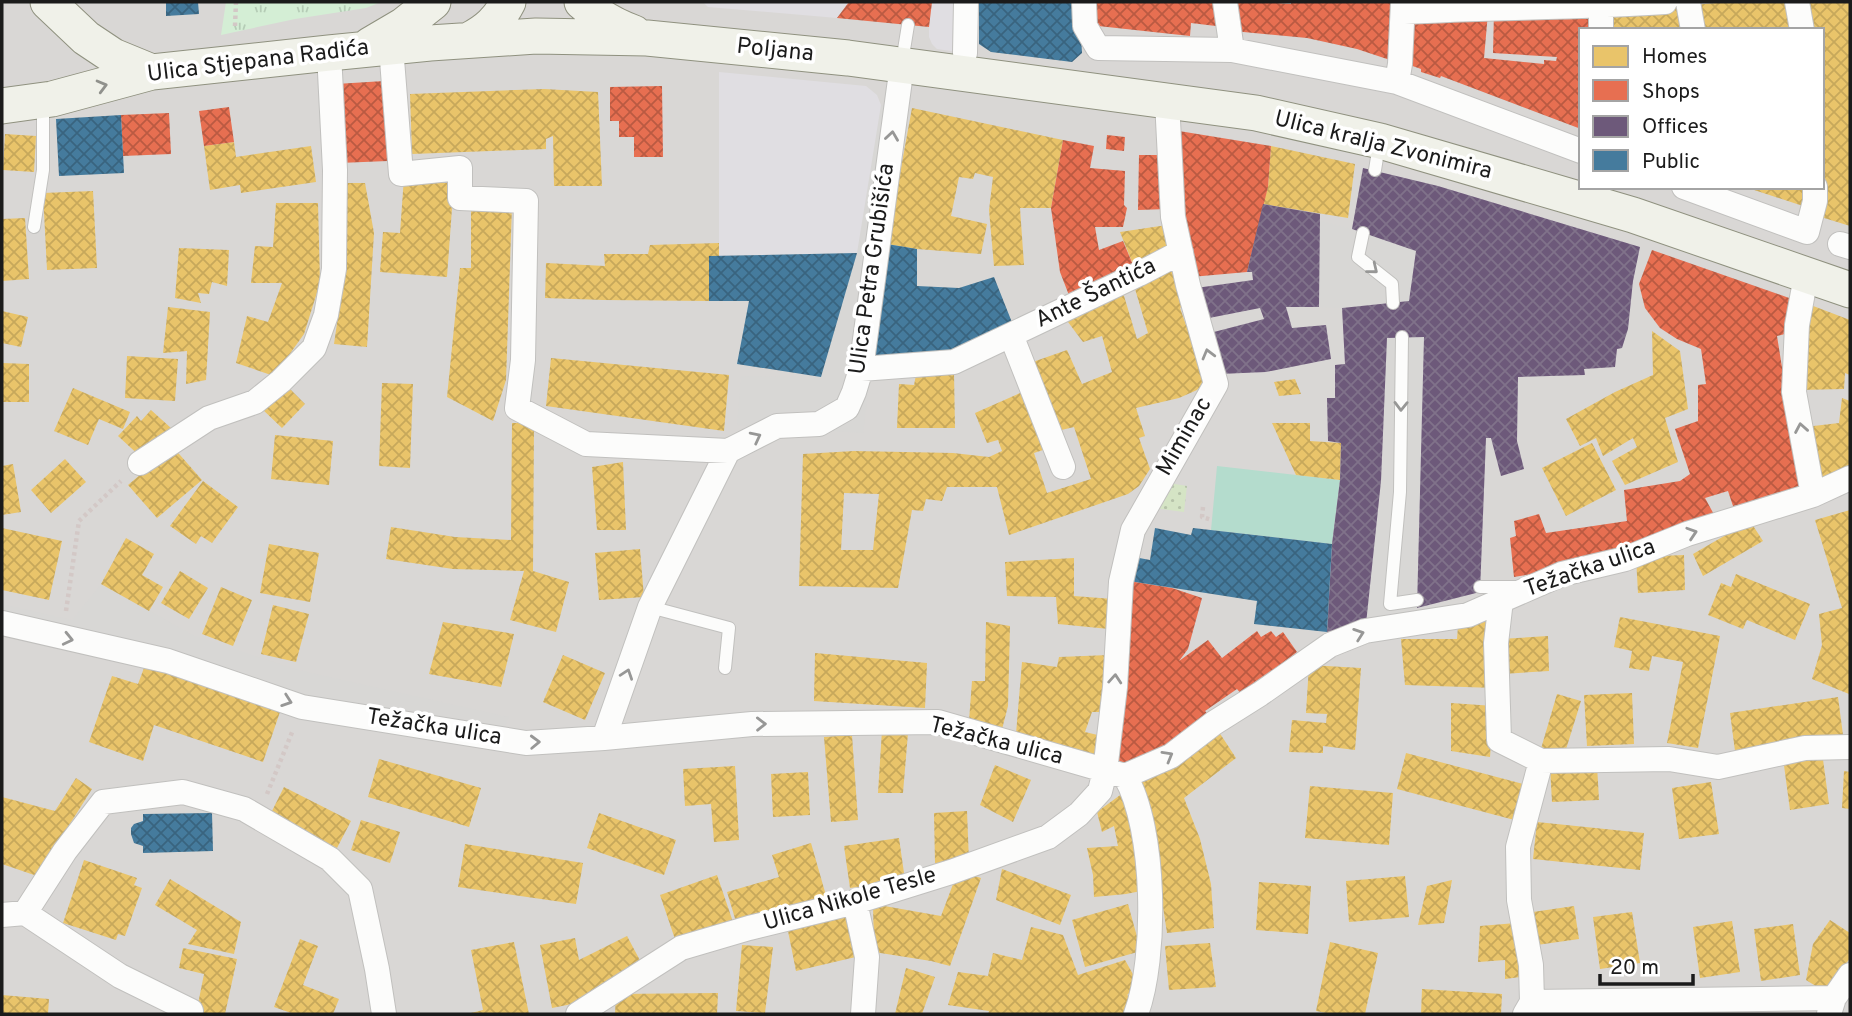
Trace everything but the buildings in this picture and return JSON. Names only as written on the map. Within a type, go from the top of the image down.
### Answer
[{"type":"main road","points":[[360,50],[404,25],[433,2]]},
{"type":"main road","name":"Poljana","points":[[582,2],[608,21],[647,38]]},
{"type":"main road","points":[[56,9],[86,38],[113,56],[152,72]]},
{"type":"main road","points":[[48,100],[66,86],[76,56],[71,32],[56,9]]},
{"type":"main road","name":"Poljana","points":[[360,50],[495,21],[563,36],[647,38],[902,65]]},
{"type":"main road","name":"Ulica Stjepana Radića","points":[[2,106],[48,100],[152,72],[360,50]]},
{"type":"main road","name":"Ulica kralja Zvonimira","points":[[902,65],[1256,113],[1377,156],[1633,215],[1850,290]]},
{"type":"street","points":[[965,53],[966,2]]},
{"type":"street","points":[[1084,2],[1086,26],[1098,48],[1232,50],[1397,82],[1579,150]]},
{"type":"street","points":[[1226,2],[1232,50]]},
{"type":"street","points":[[1397,82],[1404,7],[1490,7],[1601,13],[1665,2]]},
{"type":"street","points":[[1688,2],[1693,28]]},
{"type":"street","points":[[1797,2],[1802,28]]},
{"type":"street","points":[[360,50],[401,174],[460,168],[460,198],[526,201],[523,360],[517,408],[586,444],[728,451],[650,607],[604,738]]},
{"type":"street","points":[[139,463],[209,418],[255,402],[281,382],[314,348],[326,315],[334,269],[335,170],[360,50]]},
{"type":"street","name":"Ulica Petra Grubišića","points":[[728,451],[777,426],[819,424],[846,408],[854,392],[861,369],[902,65]]},
{"type":"street","name":"Miminac","points":[[1136,1014],[1147,967],[1151,879],[1142,825],[1130,785],[1115,774],[1115,687],[1121,582],[1133,530],[1216,384],[1173,217],[1167,101]]},
{"type":"street","points":[[1695,189],[1807,232],[1815,201],[1815,189]]},
{"type":"street","name":"Ante Šantića","points":[[861,369],[954,362],[1181,252]]},
{"type":"street","points":[[1806,276],[1797,325],[1794,392],[1813,495]]},
{"type":"street","name":"Ante Šantića","points":[[1011,335],[1063,467]]},
{"type":"street","name":"Težačka ulica","points":[[2,623],[168,661],[302,707],[526,743],[752,724],[938,722],[1115,774],[1171,756],[1214,723],[1330,645],[1365,631],[1468,615],[1562,574],[1625,559],[1687,534],[1813,495],[1850,478]]},
{"type":"street","points":[[1501,600],[1496,643],[1499,740],[1541,761],[1669,759],[1718,767],[1805,748],[1850,747]]},
{"type":"street","points":[[1541,761],[1518,847],[1519,900],[1531,965],[1528,1008],[1831,1006],[1850,975]]},
{"type":"street","name":"Ulica Nikole Tesle","points":[[578,1014],[681,947],[855,902],[951,872],[1048,837],[1079,814],[1115,774]]},
{"type":"street","points":[[191,1011],[120,976],[13,914],[103,802],[183,792],[244,809],[330,859],[360,889],[384,1014]]},
{"type":"street","points":[[855,902],[867,957],[863,1014]]},
{"type":"lane","points":[[902,65],[908,25]]},
{"type":"lane","points":[[34,227],[43,170],[48,100]]},
{"type":"lane","points":[[1363,233],[1358,257],[1392,284],[1393,303]]},
{"type":"lane","points":[[1402,337],[1400,492],[1390,604],[1417,600]]},
{"type":"lane","points":[[1480,587],[1533,587]]},
{"type":"lane","points":[[650,607],[729,628],[725,668]]},
{"type":"path","points":[[235,26],[236,2]]},
{"type":"path","points":[[62,638],[79,521],[139,463]]},
{"type":"path","points":[[1203,507],[1202,517],[1212,520]]},
{"type":"path","points":[[258,817],[302,707]]},
{"type":"shaded area","points":[[2,2],[1850,2],[1850,1014],[2,1014]]},
{"type":"shaded area","points":[[703,2],[849,2],[837,18],[708,7]]},
{"type":"shaded area","points":[[932,2],[979,2],[978,55],[937,49],[932,44],[929,27]]},
{"type":"shaded area","points":[[719,72],[866,86],[877,95],[881,105],[857,253],[719,256]]},
{"type":"shaded area","points":[[881,105],[912,108],[887,244],[863,433],[737,425],[741,376],[821,377],[857,253]]},
{"type":"shaded area","points":[[1320,221],[1505,275],[1489,375],[1480,592],[1366,624],[1327,632],[1332,544],[1340,480],[1345,364],[1342,308],[1319,307]]},
{"type":"shaded area","points":[[101,584],[195,636],[255,656],[298,670],[509,717],[500,739],[302,707],[2,624],[2,604],[72,620]]},
{"type":"green space","points":[[226,2],[381,2],[366,8],[295,19],[221,35]]},
{"type":"green space","points":[[1217,466],[1340,480],[1332,544],[1211,530]]},
{"type":"green space","points":[[1170,481],[1187,486],[1184,512],[1154,508]]}]
